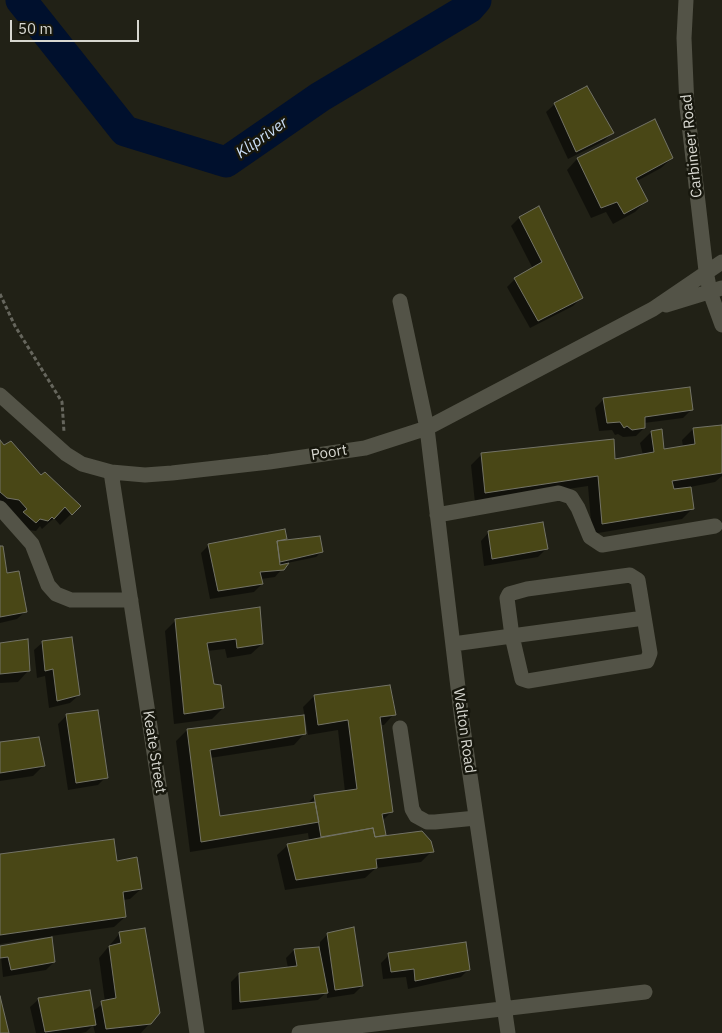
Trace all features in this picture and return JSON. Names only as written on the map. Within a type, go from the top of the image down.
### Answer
[{"type":"street","name":"Carbineer Road","points":[[686,0],[684,38],[687,107],[706,271],[716,290],[722,325]]},
{"type":"street","name":"Poort","points":[[0,395],[66,454],[82,464],[111,472],[145,475],[269,462],[366,448],[427,428],[653,309],[706,271],[722,262]]},
{"type":"street","name":"Poort","points":[[653,309],[716,290]]},
{"type":"street","name":"Walton Road","points":[[400,301],[427,428],[476,818],[508,1033]]},
{"type":"street","name":"Keate Street","points":[[111,472],[197,1033]]},
{"type":"street","points":[[437,516],[559,493],[571,497],[590,536],[602,545],[716,526]]},
{"type":"street","points":[[0,508],[35,549],[44,577],[56,594],[70,600],[131,600]]},
{"type":"street","points":[[626,575],[634,576],[638,580],[650,656],[647,661],[528,681],[522,679],[520,675],[512,636],[508,598],[512,592],[626,575]]},
{"type":"street","points":[[453,644],[644,618]]},
{"type":"street","points":[[400,728],[412,809],[416,816],[427,822],[476,818]]},
{"type":"street","points":[[299,1033],[646,992]]},
{"type":"path","points":[[0,294],[15,326],[62,402],[66,454]]},
{"type":"building","points":[[587,86],[614,133],[576,152],[554,103]]},
{"type":"building","points":[[655,119],[673,158],[636,178],[648,201],[624,214],[617,202],[601,208],[577,158]]},
{"type":"building","points":[[539,206],[583,298],[538,321],[514,278],[542,262],[519,217]]},
{"type":"building","points":[[690,387],[693,410],[645,417],[645,428],[632,430],[627,426],[624,428],[620,422],[607,423],[603,398]]},
{"type":"building","points":[[722,425],[722,473],[672,481],[674,489],[691,487],[694,509],[602,524],[598,476],[485,493],[481,453],[614,439],[615,459],[654,452],[651,431],[662,429],[664,449],[695,444],[693,428]]},
{"type":"building","points":[[0,440],[4,445],[11,441],[41,475],[45,472],[81,506],[72,515],[65,507],[54,519],[52,517],[48,521],[40,519],[36,523],[23,512],[27,509],[19,500],[7,498],[0,492]]},
{"type":"building","points":[[543,522],[548,549],[492,559],[488,531]]},
{"type":"building","points":[[285,529],[287,539],[277,541],[280,565],[289,563],[284,570],[260,572],[263,584],[218,591],[208,544]]},
{"type":"building","points":[[320,536],[323,552],[280,562],[277,541]]},
{"type":"building","points":[[0,546],[3,546],[7,573],[19,571],[27,612],[0,617]]},
{"type":"building","points":[[260,607],[263,644],[237,648],[236,639],[207,643],[214,684],[221,685],[224,708],[184,714],[175,619]]},
{"type":"building","points":[[72,637],[80,695],[57,701],[53,669],[45,671],[42,641]]},
{"type":"building","points":[[28,639],[30,671],[0,674],[0,643]]},
{"type":"building","points":[[390,685],[396,715],[380,717],[393,812],[382,814],[386,835],[375,837],[373,828],[321,837],[314,795],[357,789],[348,720],[318,725],[314,695]]},
{"type":"building","points":[[98,710],[108,778],[76,783],[66,714]]},
{"type":"building","points":[[304,715],[306,734],[210,750],[220,816],[315,802],[319,822],[201,842],[187,729]]},
{"type":"building","points":[[39,737],[45,766],[0,773],[0,742]]},
{"type":"building","points":[[373,828],[375,837],[422,831],[431,841],[434,852],[376,859],[377,868],[296,880],[287,844]]},
{"type":"building","points":[[114,839],[117,861],[137,857],[142,889],[123,892],[126,917],[0,935],[0,854]]},
{"type":"building","points":[[354,927],[363,986],[335,990],[327,933]]},
{"type":"building","points":[[145,928],[160,1013],[151,1024],[106,1029],[101,1001],[116,998],[109,946],[121,943],[119,932]]},
{"type":"building","points":[[52,937],[55,962],[11,970],[8,957],[0,958],[0,946]]},
{"type":"building","points":[[466,942],[470,970],[415,981],[414,969],[391,972],[388,953]]},
{"type":"building","points":[[319,947],[328,993],[240,1002],[239,973],[297,966],[294,949]]},
{"type":"building","points":[[90,990],[96,1025],[45,1032],[38,998]]},
{"type":"building","points":[[0,996],[9,1033],[0,1033]]},
{"type":"waterway","name":"Klipriver","points":[[21,0],[125,131],[226,162],[320,97],[469,8],[476,0]]}]
